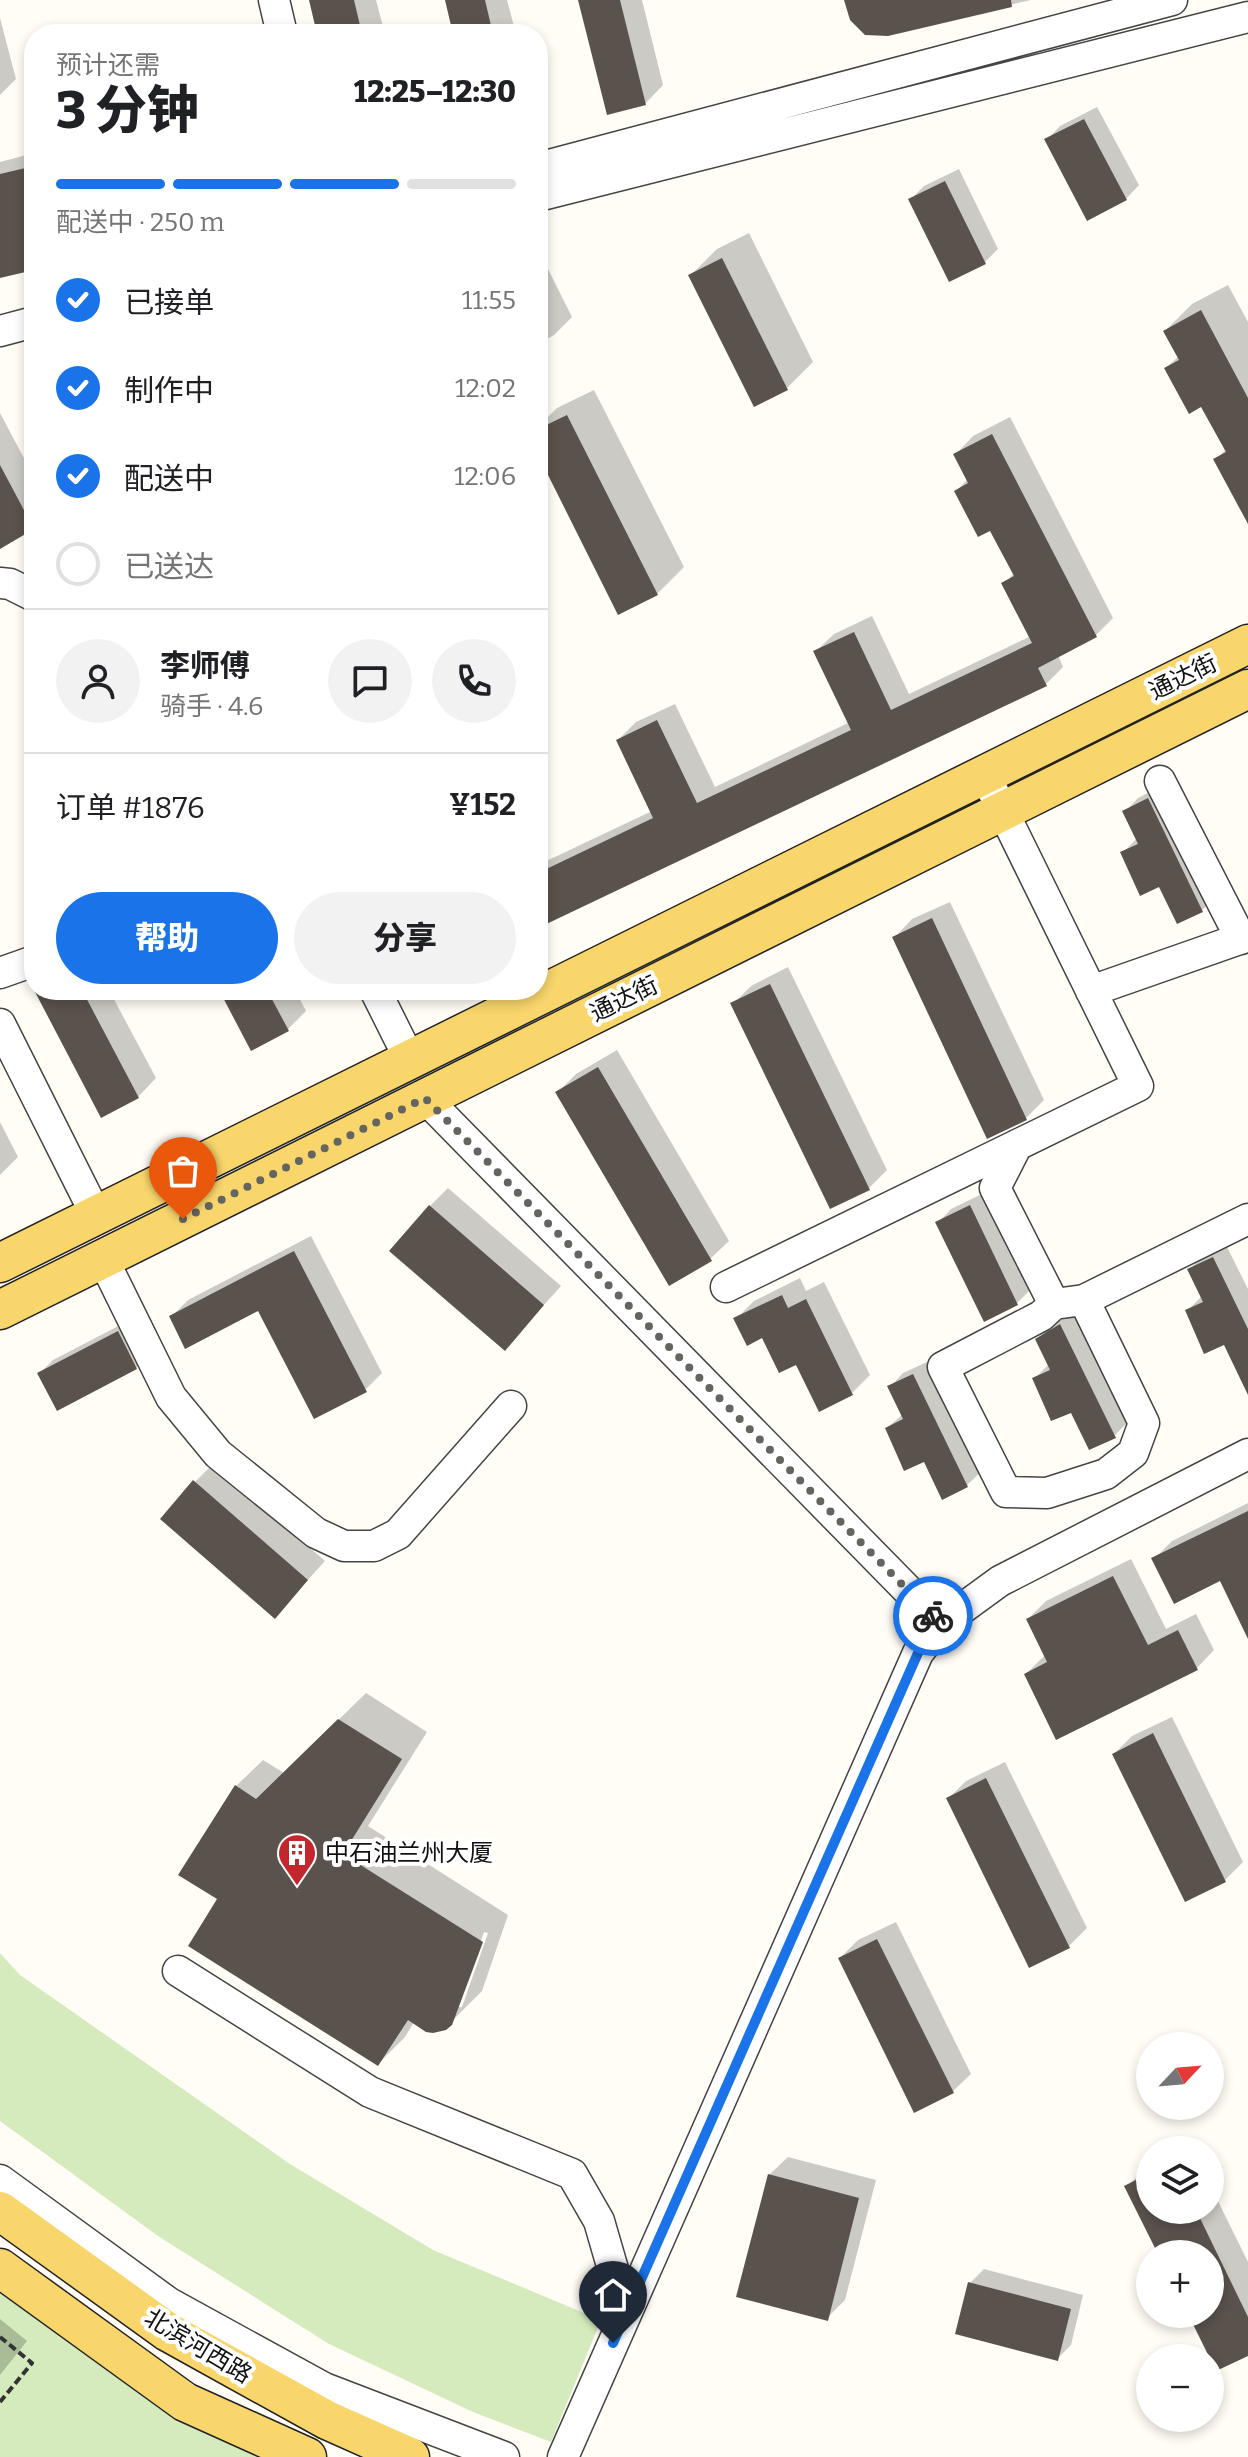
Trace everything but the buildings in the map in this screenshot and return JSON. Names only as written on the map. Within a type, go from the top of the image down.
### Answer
[{"type":"main road","name":"通达街","points":[[548,992],[1248,644]]},
{"type":"main road","name":"通达街","points":[[0,1310],[1248,689]]},
{"type":"main road","name":"通达街","points":[[0,1263],[531,1000]]},
{"type":"main road","name":"北滨河西路","points":[[0,2211],[168,2332],[327,2420],[410,2457]]},
{"type":"main road","name":"北滨河西路","points":[[0,2268],[185,2402],[307,2457]]},
{"type":"street","points":[[274,0],[280,24]]},
{"type":"street","points":[[548,165],[1172,0]]},
{"type":"street","points":[[548,193],[1248,17]]},
{"type":"street","points":[[0,331],[24,325]]},
{"type":"street","points":[[0,583],[24,591]]},
{"type":"street","points":[[726,1287],[1138,1086],[985,775]]},
{"type":"street","points":[[1091,991],[1244,938],[1160,781]]},
{"type":"street","points":[[0,973],[24,965]]},
{"type":"street","points":[[380,1000],[410,1060]]},
{"type":"street","points":[[0,1024],[96,1215]]},
{"type":"street","points":[[425,1098],[941,1624]]},
{"type":"street","points":[[1017,1145],[995,1188],[1054,1304]]},
{"type":"street","points":[[1084,1300],[1144,1423],[1133,1453],[1106,1474],[1047,1493],[1006,1492],[943,1367],[1041,1316],[1054,1304],[1084,1300],[1248,1219]]},
{"type":"street","points":[[103,1259],[171,1397],[218,1454],[316,1533],[344,1546],[374,1546],[398,1534],[511,1406]]},
{"type":"street","points":[[563,2457],[918,1653],[941,1624],[1000,1581],[1248,1454]]},
{"type":"street","points":[[178,1971],[370,2092],[572,2174],[599,2221],[626,2314]]},
{"type":"street","points":[[0,2180],[169,2303],[324,2388],[504,2457]]},
{"type":"path","points":[[0,2337],[32,2363],[0,2402]]},
{"type":"green space","points":[[0,1953],[20,1975],[290,2164],[433,2250],[601,2320],[551,2442],[473,2412],[329,2344],[158,2236],[0,2121]]},
{"type":"green space","points":[[0,2282],[307,2457],[0,2457]]},
{"type":"way so far","points":[[183,1219],[425,1098],[933,1616]]},
{"type":"place","name":"中石油兰州大厦","points":[[297,1887]]},
{"type":"route","points":[[613,2343],[918,1653],[941,1624],[933,1616]]}]
